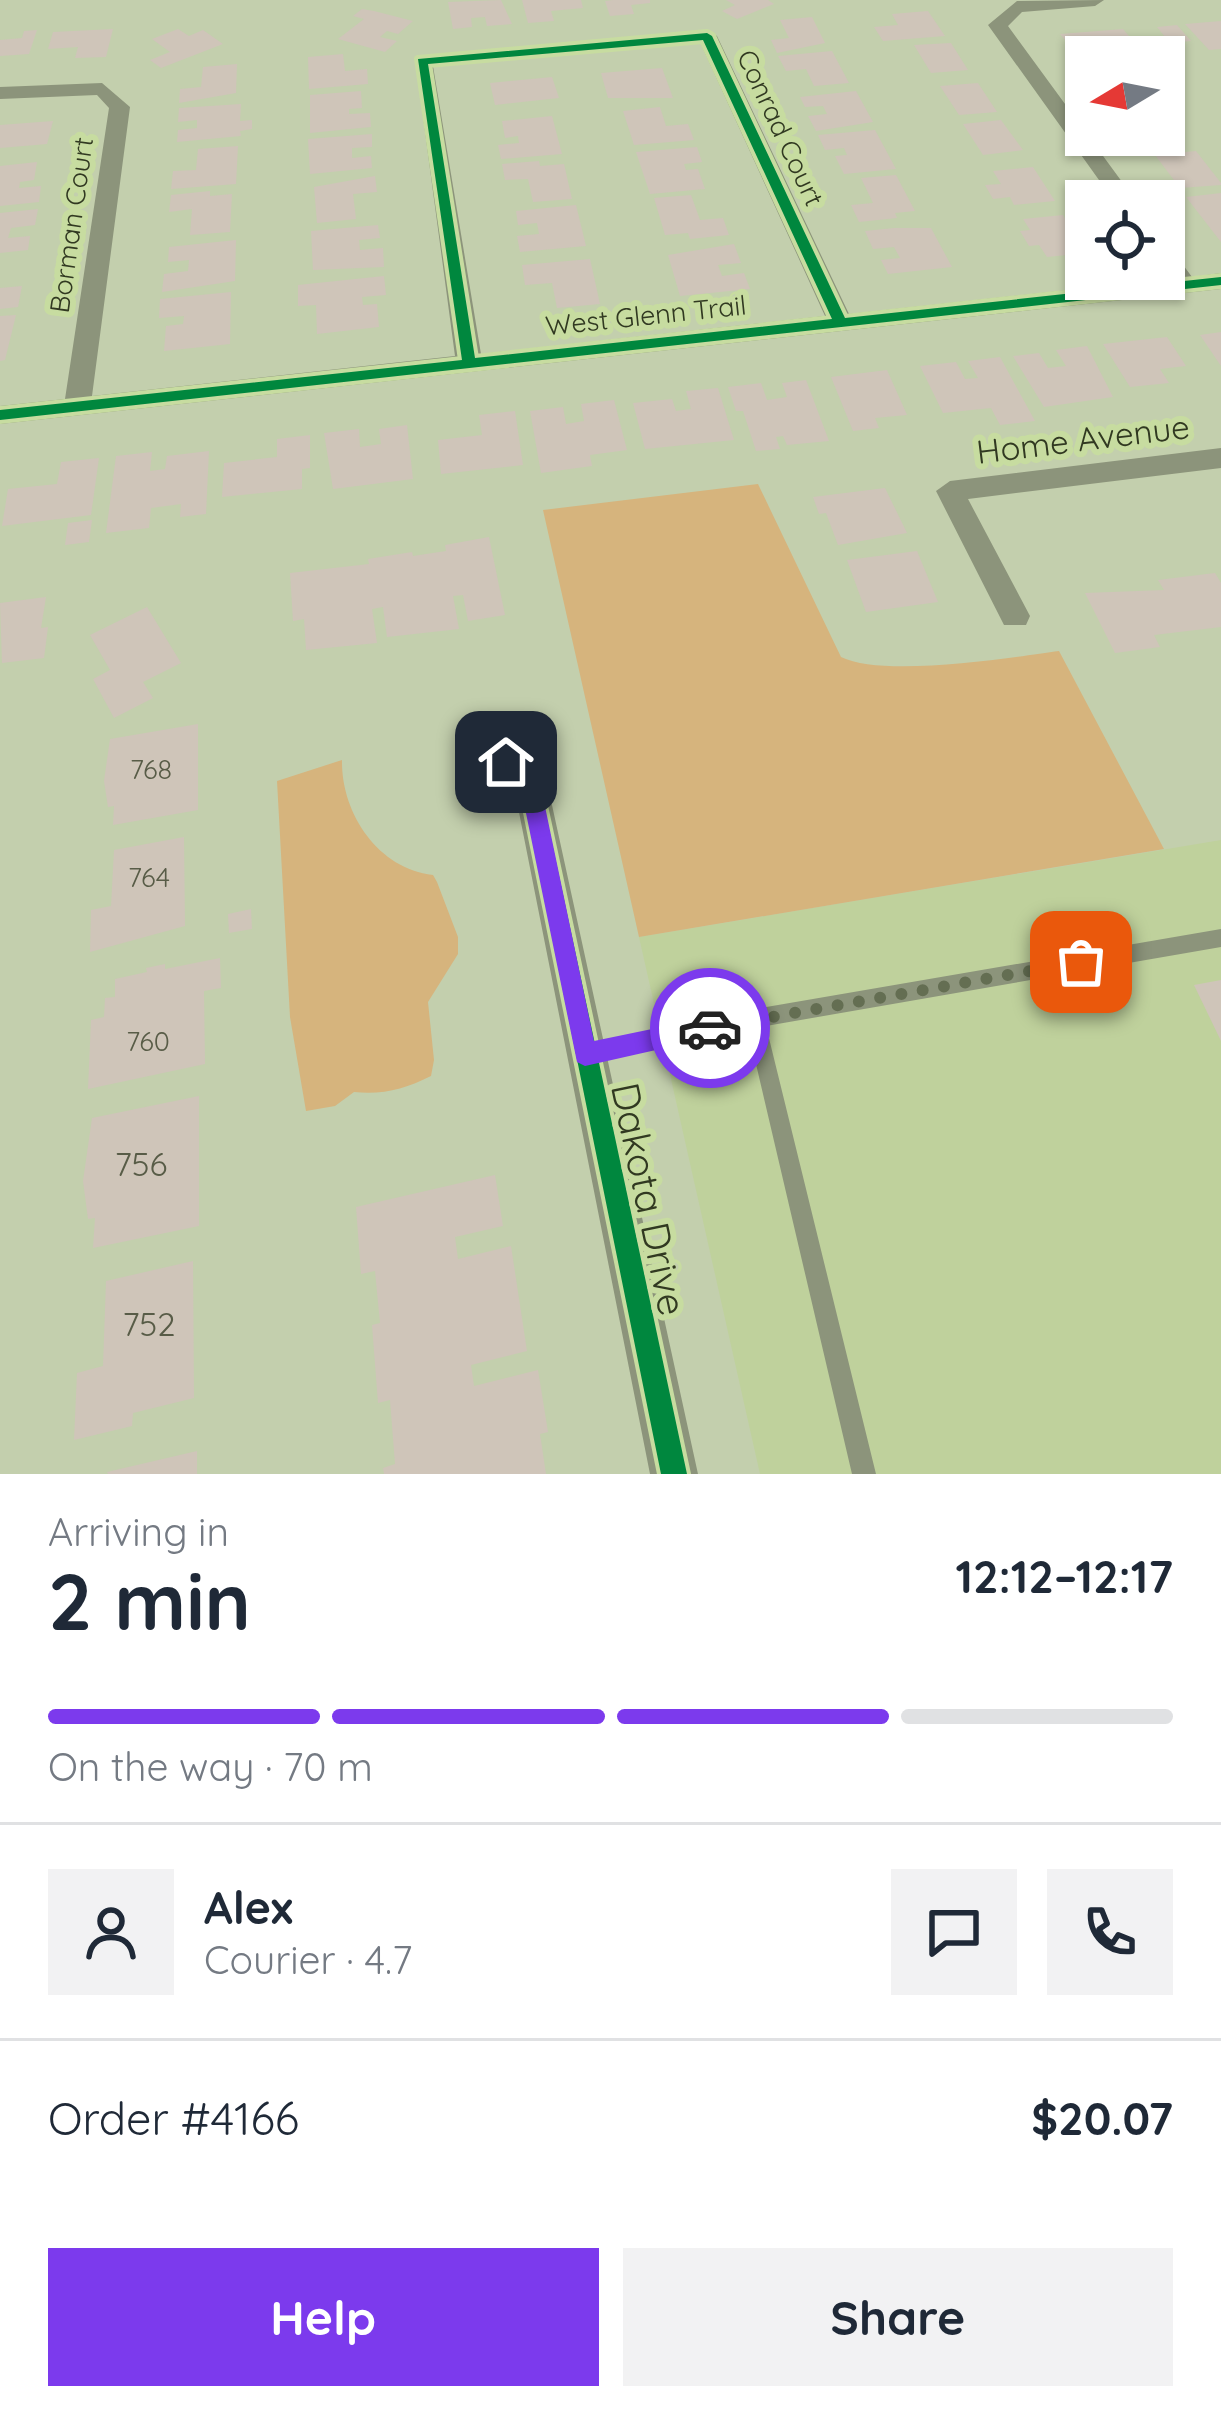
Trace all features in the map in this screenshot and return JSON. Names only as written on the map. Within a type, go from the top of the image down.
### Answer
[{"type":"street","points":[[1094,0],[1017,8],[998,25],[1110,180]]},
{"type":"street","name":"Conrad Court","points":[[469,362],[422,61],[707,36],[840,322]]},
{"type":"street","name":"Borman Court","points":[[0,93],[102,89],[120,106],[76,406]]},
{"type":"street","name":"West Glenn Trail","points":[[0,415],[1221,281]]},
{"type":"street","name":"Home Avenue","points":[[1015,616],[950,491],[1221,458]]},
{"type":"street","name":"Dakota Drive","points":[[484,751],[528,773],[674,1474]]},
{"type":"lane","points":[[585,1054],[755,1019],[1221,938]]},
{"type":"lane","points":[[755,1019],[864,1474]]},
{"type":"shaded area","points":[[758,484],[841,657],[860,663],[915,666],[1059,651],[1164,849],[639,937],[543,510]]},
{"type":"shaded area","points":[[342,760],[348,799],[366,835],[395,862],[433,875],[458,937],[458,954],[428,1002],[434,1060],[431,1076],[394,1090],[354,1092],[335,1106],[306,1111],[290,1017],[277,781]]},
{"type":"shaded area","points":[[1221,840],[1221,1474],[760,1474],[639,937]]},
{"type":"building","points":[[501,0],[512,24],[487,26],[485,17],[471,18],[472,27],[453,29],[448,2]]},
{"type":"building","points":[[522,0],[581,0],[583,8],[551,11],[554,21],[528,23]]},
{"type":"building","points":[[650,0],[631,5],[634,14],[610,16],[605,1]]},
{"type":"building","points":[[726,0],[774,4],[737,19],[722,11],[735,5]]},
{"type":"building","points":[[362,9],[413,21],[398,34],[387,31],[380,37],[397,41],[385,52],[338,39],[364,19],[353,16]]},
{"type":"building","points":[[928,11],[945,36],[883,41],[874,27],[898,25],[892,14]]},
{"type":"building","points":[[812,17],[825,43],[777,53],[771,40],[789,38],[780,20]]},
{"type":"building","points":[[1221,21],[1221,49],[1209,50],[1185,24]]},
{"type":"building","points":[[1177,25],[1191,41],[1185,42],[1185,36],[1164,36],[1157,27]]},
{"type":"building","points":[[113,29],[106,57],[75,58],[78,47],[48,49],[53,32]]},
{"type":"building","points":[[178,29],[189,36],[203,30],[223,44],[161,68],[150,60],[170,52],[152,39]]},
{"type":"building","points":[[1123,29],[1129,36],[1065,36],[1065,40],[1060,34]]},
{"type":"building","points":[[37,30],[29,54],[0,56],[0,40],[22,38],[24,31]]},
{"type":"building","points":[[951,43],[968,70],[931,73],[914,45]]},
{"type":"building","points":[[832,51],[849,83],[814,86],[806,69],[786,71],[778,56]]},
{"type":"building","points":[[343,54],[345,71],[367,69],[368,84],[309,89],[308,57]]},
{"type":"building","points":[[237,64],[236,93],[179,103],[180,89],[201,87],[203,67]]},
{"type":"building","points":[[662,68],[673,98],[608,98],[601,73]]},
{"type":"building","points":[[552,77],[559,98],[495,105],[490,83]]},
{"type":"building","points":[[978,83],[997,112],[959,115],[940,86]]},
{"type":"building","points":[[361,91],[362,108],[349,109],[349,114],[370,113],[371,127],[310,133],[310,95]]},
{"type":"building","points":[[856,91],[873,122],[816,131],[808,116],[827,114],[823,106],[805,107],[800,97]]},
{"type":"building","points":[[241,104],[240,121],[252,120],[252,129],[240,131],[241,136],[177,142],[178,130],[197,128],[197,120],[178,122],[179,108]]},
{"type":"building","points":[[660,107],[666,126],[688,124],[694,140],[634,145],[623,111]]},
{"type":"building","points":[[552,116],[562,154],[501,159],[498,145],[519,143],[518,136],[505,138],[502,121]]},
{"type":"building","points":[[1001,120],[1023,150],[983,155],[963,124]]},
{"type":"building","points":[[53,121],[47,144],[0,148],[0,125]]},
{"type":"building","points":[[875,130],[896,169],[844,174],[835,156],[847,155],[844,148],[825,150],[818,135]]},
{"type":"building","points":[[372,134],[372,147],[352,148],[352,158],[371,156],[372,168],[310,174],[308,139]]},
{"type":"building","points":[[238,146],[236,184],[171,189],[173,171],[196,170],[198,149]]},
{"type":"building","points":[[697,147],[702,162],[684,164],[686,170],[698,169],[705,189],[650,194],[636,152]]},
{"type":"building","points":[[1196,151],[1221,185],[1185,188],[1185,180],[1174,180],[1156,156],[1185,156]]},
{"type":"building","points":[[539,161],[540,166],[564,164],[572,199],[533,202],[528,179],[505,180],[502,164]]},
{"type":"building","points":[[37,162],[34,180],[20,182],[19,188],[41,186],[39,202],[0,206],[0,166]]},
{"type":"building","points":[[1033,167],[1055,201],[1014,205],[1010,197],[993,199],[985,185],[1001,184],[993,171]]},
{"type":"building","points":[[896,175],[915,211],[859,222],[851,205],[873,203],[861,178]]},
{"type":"building","points":[[375,176],[377,192],[353,194],[356,219],[317,223],[314,187]]},
{"type":"building","points":[[210,191],[210,196],[232,194],[230,232],[190,235],[192,209],[169,212],[171,195]]},
{"type":"building","points":[[1221,193],[1221,242],[1186,197]]},
{"type":"building","points":[[691,195],[700,220],[723,218],[729,235],[690,239],[688,233],[665,235],[654,198]]},
{"type":"building","points":[[576,205],[586,246],[520,252],[517,236],[539,234],[537,223],[518,225],[516,211]]},
{"type":"building","points":[[38,209],[35,225],[11,228],[8,238],[30,236],[28,250],[0,253],[0,213]]},
{"type":"building","points":[[1063,215],[1065,255],[1047,257],[1039,245],[1029,246],[1020,231],[1030,230],[1023,219]]},
{"type":"building","points":[[378,225],[380,238],[359,240],[360,250],[383,248],[384,267],[313,270],[311,231]]},
{"type":"building","points":[[931,228],[952,267],[888,274],[881,260],[900,258],[894,247],[873,249],[865,231]]},
{"type":"building","points":[[236,240],[235,281],[162,292],[164,274],[188,271],[189,260],[168,262],[169,247]]},
{"type":"building","points":[[734,244],[741,263],[718,265],[722,276],[744,273],[750,289],[680,296],[668,255]]},
{"type":"building","points":[[590,259],[600,304],[557,308],[552,283],[525,285],[522,265]]},
{"type":"building","points":[[384,276],[386,295],[362,297],[363,305],[377,304],[379,327],[317,334],[316,305],[298,306],[298,285]]},
{"type":"building","points":[[22,286],[18,307],[0,309],[0,288]]},
{"type":"building","points":[[231,292],[230,344],[164,351],[166,326],[183,324],[184,316],[159,318],[160,299]]},
{"type":"building","points":[[16,315],[5,360],[0,361],[0,316]]},
{"type":"building","points":[[1221,332],[1221,366],[1200,335]]},
{"type":"building","points":[[1167,337],[1186,366],[1160,369],[1169,383],[1130,387],[1103,344]]},
{"type":"building","points":[[1087,346],[1113,397],[1044,407],[1013,356],[1039,353],[1048,368],[1066,366],[1056,350]]},
{"type":"building","points":[[1000,357],[1035,421],[1000,425],[991,408],[943,413],[920,366],[956,362],[965,379],[978,378],[968,361]]},
{"type":"building","points":[[887,370],[907,415],[875,418],[879,428],[853,431],[831,377]]},
{"type":"building","points":[[806,380],[829,441],[787,445],[783,436],[776,437],[780,449],[756,451],[743,411],[736,411],[728,387],[761,383],[767,400],[787,397],[782,383]]},
{"type":"building","points":[[718,388],[734,440],[645,449],[633,403],[672,399],[676,411],[691,409],[686,391]]},
{"type":"building","points":[[614,400],[627,450],[590,455],[592,466],[541,473],[530,411],[563,407],[566,424],[584,421],[581,404]]},
{"type":"building","points":[[515,411],[523,465],[441,474],[438,440],[482,435],[479,415]]},
{"type":"building","points":[[407,425],[413,479],[333,489],[324,433],[359,429],[360,447],[381,444],[379,429]]},
{"type":"building","points":[[310,435],[310,468],[302,469],[302,489],[222,497],[224,463],[277,457],[277,439]]},
{"type":"building","points":[[209,451],[206,514],[180,517],[181,504],[151,508],[149,528],[106,533],[116,456],[152,452],[150,471],[165,469],[167,456]]},
{"type":"building","points":[[99,458],[91,515],[2,526],[8,489],[57,484],[61,462]]},
{"type":"building","points":[[885,488],[907,533],[838,545],[826,513],[819,514],[813,497]]},
{"type":"building","points":[[92,520],[89,542],[65,545],[68,523]]},
{"type":"building","points":[[489,537],[505,615],[468,621],[463,595],[453,596],[459,629],[387,637],[383,607],[372,609],[377,643],[306,650],[304,619],[293,621],[290,573],[369,564],[368,559],[412,552],[413,556],[446,551],[445,545]]},
{"type":"building","points":[[917,551],[938,602],[866,612],[847,560]]},
{"type":"building","points":[[1215,573],[1221,583],[1221,627],[1154,635],[1160,647],[1115,653],[1085,593],[1164,590],[1158,580]]},
{"type":"building","points":[[46,597],[41,628],[48,627],[44,658],[2,663],[0,603]]},
{"type":"building","points":[[147,607],[181,663],[143,682],[153,698],[114,718],[93,679],[110,670],[90,635]]},
{"type":"building","points":[[198,724],[198,810],[113,825],[114,806],[108,807],[104,781],[110,739]]},
{"type":"building","points":[[184,837],[185,926],[90,952],[91,910],[111,906],[114,850]]},
{"type":"building","points":[[251,909],[252,929],[229,933],[228,914]]},
{"type":"building","points":[[220,958],[221,988],[204,991],[205,1064],[88,1089],[91,1020],[104,1017],[105,998],[115,997],[115,979],[165,964],[165,969]]},
{"type":"building","points":[[1221,980],[1221,1041],[1194,985]]},
{"type":"building","points":[[199,1096],[199,1226],[93,1248],[95,1218],[88,1219],[83,1181],[92,1118]]},
{"type":"building","points":[[495,1175],[503,1226],[455,1237],[458,1259],[511,1246],[527,1351],[471,1365],[474,1386],[538,1370],[548,1432],[540,1434],[546,1474],[384,1474],[383,1468],[395,1464],[390,1400],[378,1403],[372,1325],[380,1323],[375,1271],[361,1274],[356,1207]]},
{"type":"building","points":[[193,1261],[194,1398],[133,1413],[132,1426],[74,1440],[77,1373],[103,1366],[106,1281]]},
{"type":"building","points":[[197,1451],[197,1474],[107,1472]]},
{"type":"cycle path","points":[[469,362],[422,61],[707,36],[840,322]]},
{"type":"cycle path","points":[[0,415],[1221,281]]},
{"type":"cycle path","points":[[484,751],[528,773],[674,1474]]},
{"type":"way so far","points":[[710,1028],[1081,962]]},
{"type":"route","points":[[506,762],[528,773],[585,1054],[710,1028]]}]
